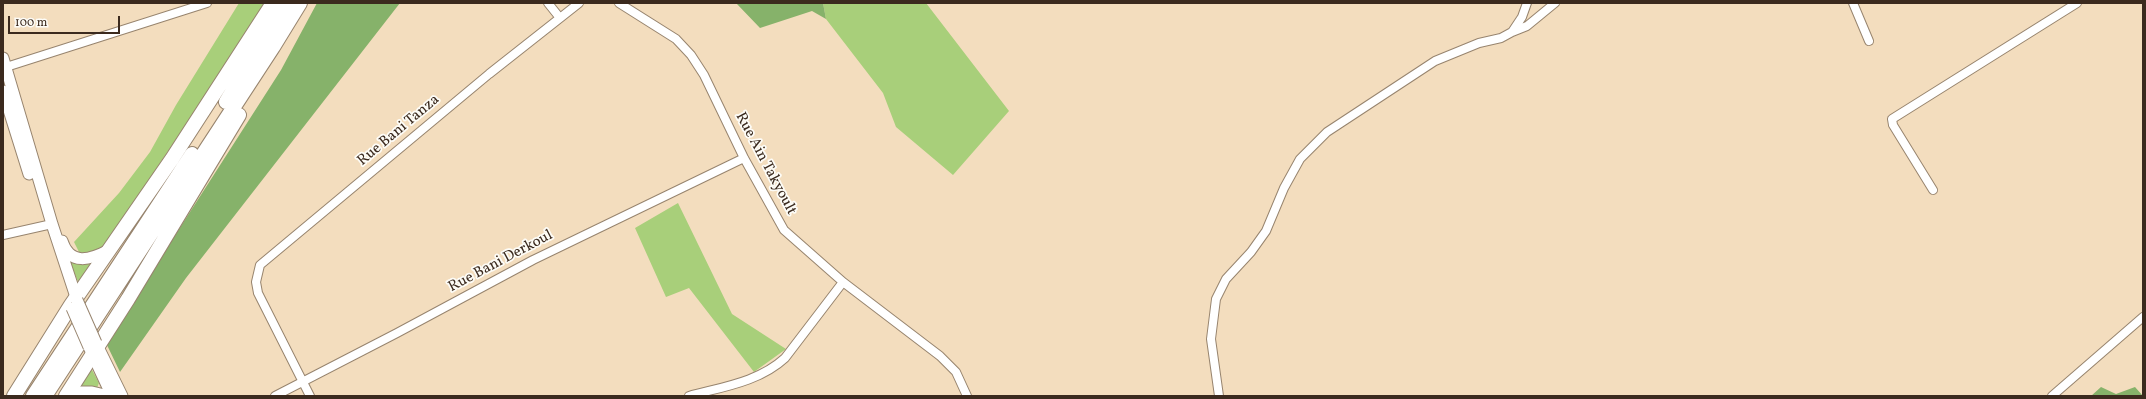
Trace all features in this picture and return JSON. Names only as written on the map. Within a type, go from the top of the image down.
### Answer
[{"type":"highway","points":[[14,396],[74,302],[172,159],[273,3]]},
{"type":"highway","points":[[33,396],[234,89],[286,3]]},
{"type":"highway","points":[[45,396],[273,47],[300,3]]},
{"type":"highway","points":[[67,394],[94,348],[257,87],[273,47]]},
{"type":"street","points":[[48,225],[39,183],[7,64],[190,6],[207,3]]},
{"type":"street","points":[[548,3],[560,18]]},
{"type":"street","name":"Rue Bani Tanza","points":[[303,382],[258,293],[256,282],[260,265],[489,74],[579,3]]},
{"type":"street","name":"Rue Ain Takyoult","points":[[619,3],[676,39],[691,55],[704,76],[744,158],[784,230],[843,282],[940,356],[956,372],[967,396]]},
{"type":"street","points":[[1512,32],[1522,17],[1527,3]]},
{"type":"street","points":[[1219,396],[1210,339],[1216,299],[1226,279],[1251,252],[1266,231],[1284,188],[1300,159],[1327,132],[1435,61],[1479,43],[1501,38],[1527,26],[1555,3]]},
{"type":"street","points":[[1853,3],[1869,41]]},
{"type":"street","points":[[1933,190],[1893,125],[1892,119],[2078,3]]},
{"type":"street","points":[[3,91],[74,302],[94,348],[112,396]]},
{"type":"street","name":"Rue Bani Derkoul","points":[[275,396],[533,260],[744,158]]},
{"type":"street","points":[[39,183],[45,191],[68,253],[75,258],[82,258],[96,256],[109,250]]},
{"type":"street","points":[[3,235],[48,225]]},
{"type":"street","points":[[689,396],[752,379],[775,368],[785,358],[843,282]]},
{"type":"street","points":[[2052,396],[2143,317]]},
{"type":"street","points":[[94,348],[122,396]]},
{"type":"street","points":[[303,382],[310,396]]},
{"type":"street","points":[[67,394],[92,392],[109,396]]},
{"type":"green space","points":[[239,3],[267,3],[110,238],[97,250],[80,254],[74,242],[119,193],[150,152],[176,105]]},
{"type":"green space","points":[[317,3],[400,3],[186,278],[120,372],[106,343],[281,70]]},
{"type":"green space","points":[[736,3],[823,3],[826,19],[812,11],[760,28]]},
{"type":"green space","points":[[823,3],[926,3],[1009,111],[953,175],[896,127],[883,93],[826,19]]},
{"type":"green space","points":[[678,203],[732,314],[786,349],[754,372],[689,288],[666,297],[635,228]]},
{"type":"green space","points":[[95,261],[79,284],[70,263]]},
{"type":"green space","points":[[91,368],[99,383],[97,388],[79,386]]},
{"type":"green space","points":[[2101,387],[2116,394],[2135,387],[2143,396],[2091,396]]}]
